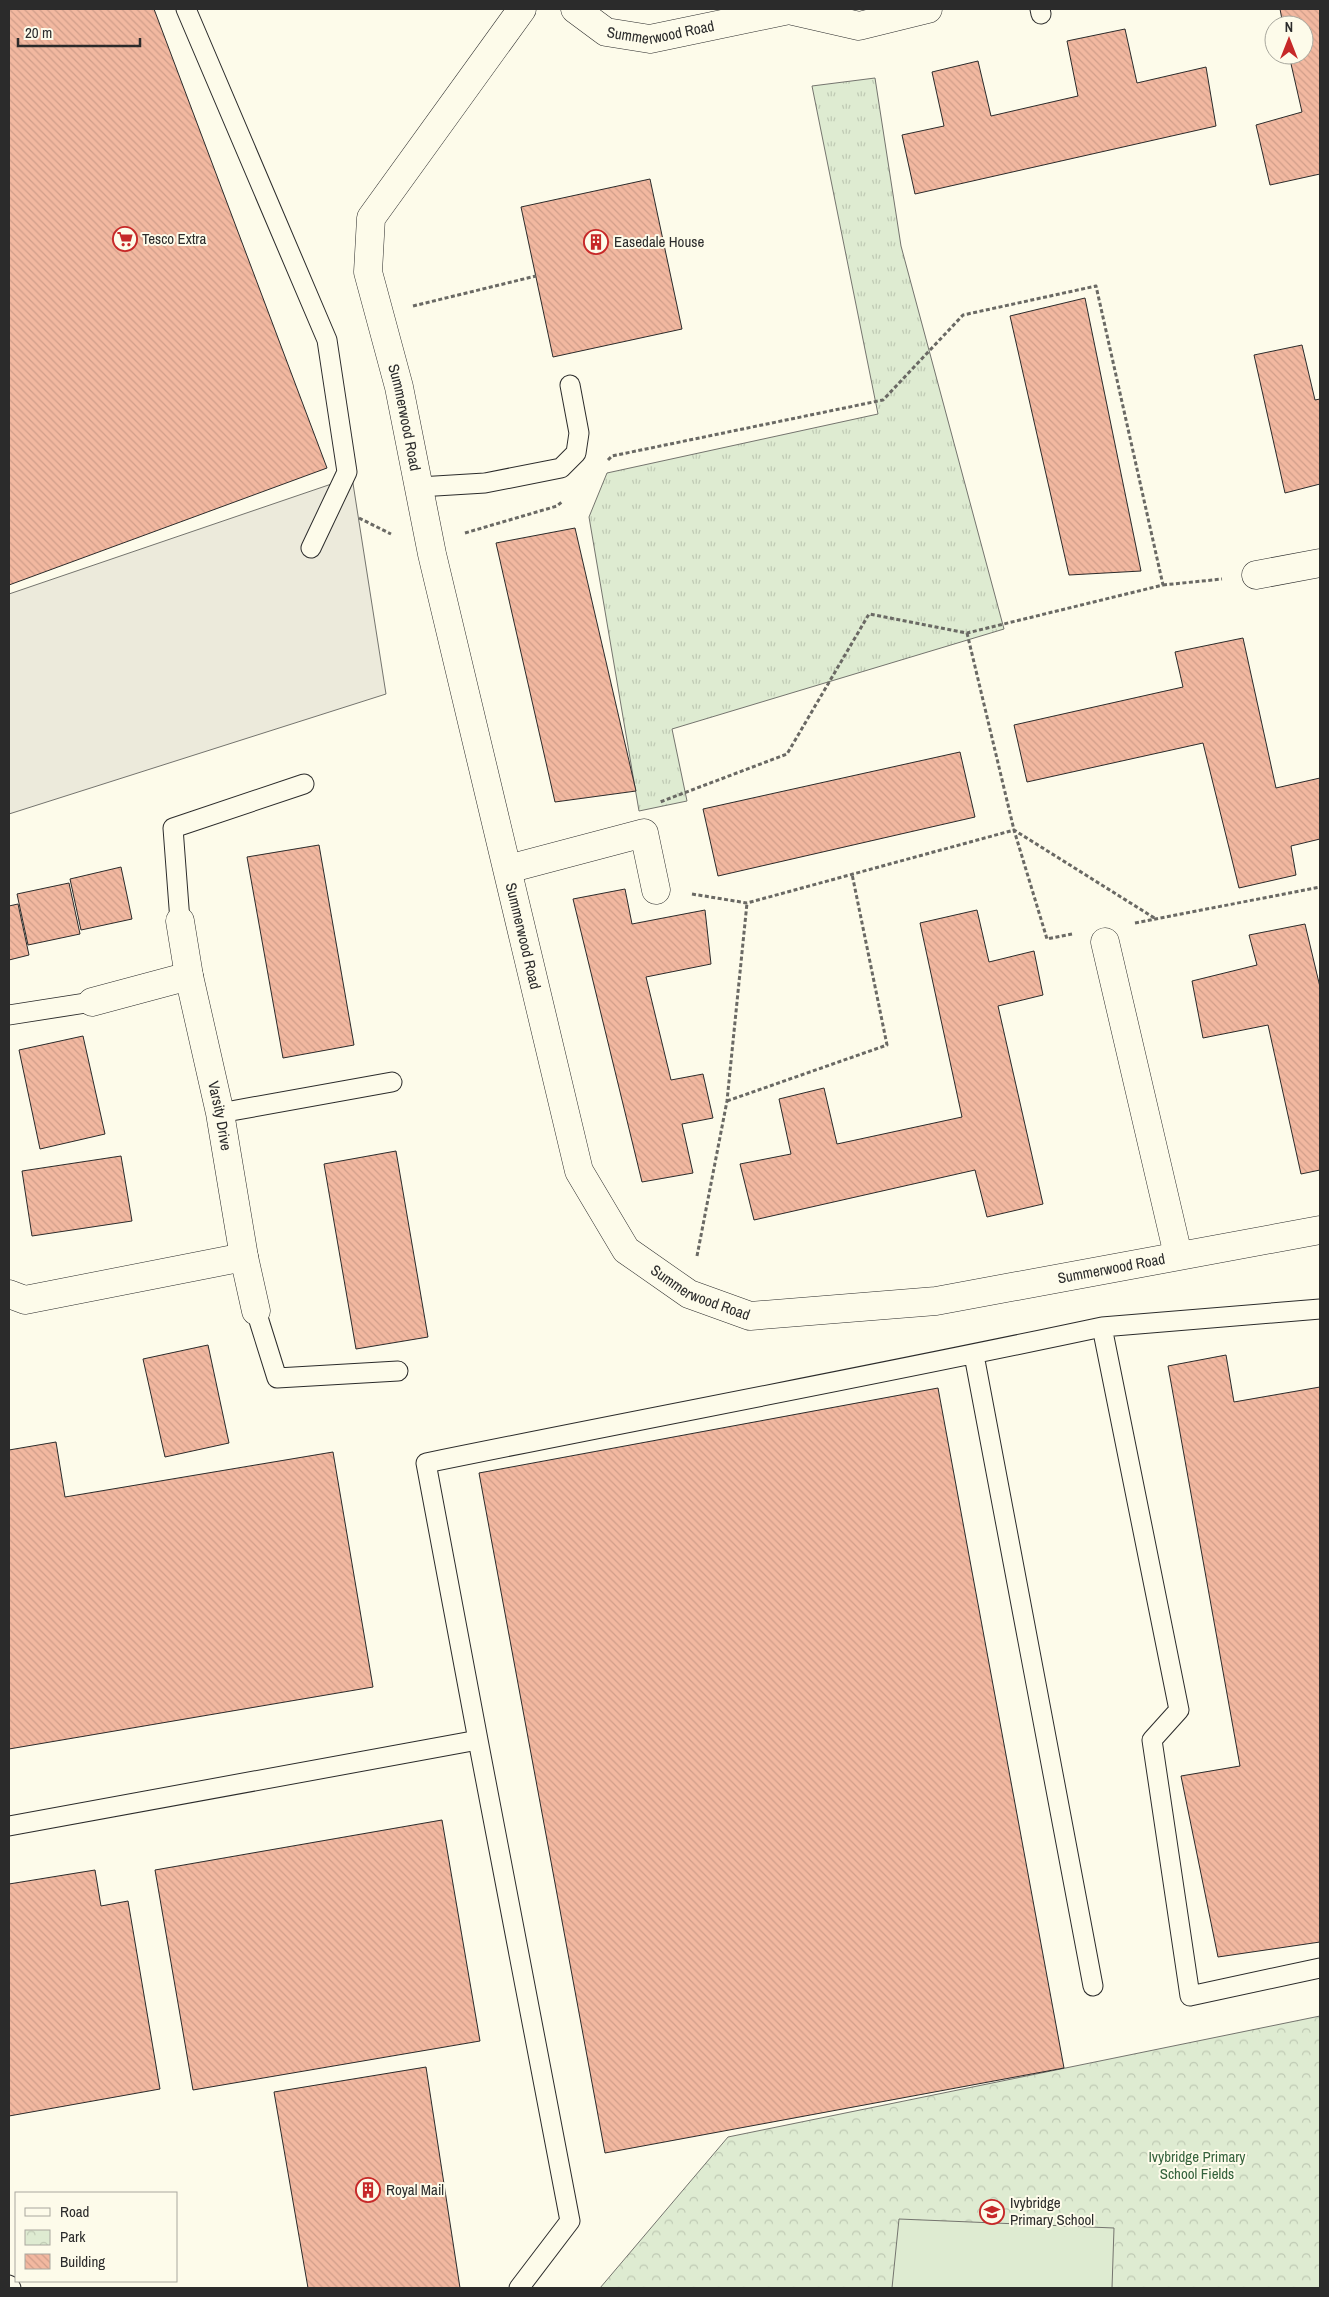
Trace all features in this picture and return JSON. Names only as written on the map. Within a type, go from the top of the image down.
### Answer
[{"type":"street","name":"Summerwood Road","points":[[522,9],[371,218],[368,272],[399,387],[431,548],[579,1171],[626,1250],[689,1294],[750,1316],[936,1301],[1320,1230]]},
{"type":"street","name":"Summerwood Road","points":[[574,9],[606,32],[650,39],[789,10],[860,26],[928,9]]},
{"type":"street","points":[[1256,575],[1320,562]]},
{"type":"street","name":"Summerwood Road","points":[[508,869],[644,833]]},
{"type":"street","points":[[644,833],[656,890]]},
{"type":"street","name":"Varsity Drive","points":[[180,921],[189,976],[220,1113],[244,1257],[256,1311]]},
{"type":"street","name":"Summerwood Road","points":[[1103,935],[1178,1255]]},
{"type":"street","points":[[92,1002],[189,976]]},
{"type":"street","points":[[9,1294],[25,1300],[244,1257]]},
{"type":"lane","points":[[186,9],[328,340],[347,472],[311,548]]},
{"type":"lane","points":[[418,487],[485,483],[560,468],[576,452],[579,433],[570,385]]},
{"type":"lane","points":[[180,921],[173,828],[304,784]]},
{"type":"lane","points":[[9,1015],[92,1002]]},
{"type":"lane","points":[[220,1113],[392,1082]]},
{"type":"lane","points":[[519,2288],[570,2221],[426,1463],[708,1405],[974,1355],[1102,1327],[1320,1309]]},
{"type":"lane","points":[[256,1311],[276,1378],[398,1370]]},
{"type":"lane","points":[[1102,1327],[1178,1710],[1152,1740],[1190,1996],[1320,1968]]},
{"type":"lane","points":[[974,1355],[1093,1986]]},
{"type":"lane","points":[[9,1826],[478,1740]]},
{"type":"path","points":[[380,314],[536,276]]},
{"type":"path","points":[[605,462],[612,456],[882,400],[963,315],[1096,286],[1163,585]]},
{"type":"path","points":[[331,504],[431,548],[557,506],[564,500]]},
{"type":"path","points":[[644,833],[659,802],[787,754],[869,614],[967,632],[1163,585],[1256,575]]},
{"type":"path","points":[[967,632],[1014,830],[1047,939],[1103,935],[1156,919],[1320,887]]},
{"type":"path","points":[[656,890],[709,895],[747,903],[1014,830],[1156,919]]},
{"type":"path","points":[[727,1102],[887,1045],[852,874]]},
{"type":"path","points":[[689,1294],[727,1102],[747,903]]},
{"type":"green space","points":[[875,78],[901,246],[1004,629],[672,729],[687,801],[639,811],[589,517],[607,473],[878,414],[812,86]]},
{"type":"green space","name":"Ivybridge Primary School Fields","points":[[1320,2016],[1320,2288],[600,2288],[728,2137]]},
{"type":"green space","points":[[899,2219],[1114,2228],[1112,2288],[892,2288]]},
{"type":"shaded area","points":[[352,477],[386,694],[9,814],[9,594]]},
{"type":"building","name":"Tesco Extra","points":[[9,9],[154,9],[327,468],[9,585]]},
{"type":"building","points":[[1280,9],[1320,9],[1320,174],[1270,185],[1256,125],[1302,112],[1291,65],[1314,65],[1314,15],[1281,15]]},
{"type":"building","points":[[1125,29],[1137,83],[1206,67],[1216,126],[915,194],[902,135],[944,126],[932,72],[978,61],[991,116],[1078,96],[1067,41]]},
{"type":"building","name":"Easedale House","points":[[650,179],[682,329],[553,357],[521,207]]},
{"type":"building","points":[[1085,298],[1141,571],[1069,575],[1010,316]]},
{"type":"building","points":[[1302,345],[1315,400],[1320,399],[1320,484],[1285,493],[1254,355]]},
{"type":"building","points":[[575,528],[636,791],[555,802],[496,543]]},
{"type":"building","points":[[1243,638],[1276,788],[1320,778],[1320,839],[1291,846],[1296,875],[1239,888],[1203,743],[1027,782],[1014,725],[1183,687],[1175,652]]},
{"type":"building","points":[[960,752],[975,817],[718,876],[703,809]]},
{"type":"building","points":[[319,845],[354,1045],[283,1058],[247,857]]},
{"type":"building","points":[[121,867],[132,919],[81,930],[70,879]]},
{"type":"building","points":[[69,883],[80,934],[28,945],[17,894]]},
{"type":"building","points":[[625,889],[632,924],[705,910],[711,964],[646,977],[671,1080],[703,1074],[713,1118],[682,1124],[693,1173],[642,1182],[573,899]]},
{"type":"building","points":[[18,904],[29,955],[9,960],[9,906]]},
{"type":"building","points":[[977,910],[989,962],[1034,951],[1043,995],[998,1006],[1043,1204],[987,1217],[975,1170],[754,1220],[740,1164],[791,1154],[779,1099],[824,1088],[837,1144],[962,1117],[920,923]]},
{"type":"building","points":[[1305,924],[1320,987],[1320,1170],[1301,1174],[1268,1025],[1203,1038],[1192,981],[1257,965],[1249,935]]},
{"type":"building","points":[[83,1036],[105,1134],[40,1149],[19,1050]]},
{"type":"building","points":[[396,1151],[428,1337],[356,1349],[324,1164]]},
{"type":"building","points":[[121,1156],[132,1221],[32,1236],[22,1171]]},
{"type":"building","points":[[208,1345],[229,1443],[165,1457],[143,1359]]},
{"type":"building","points":[[1226,1355],[1234,1402],[1320,1387],[1320,1942],[1218,1957],[1181,1776],[1240,1766],[1168,1366]]},
{"type":"building","points":[[938,1388],[1064,2068],[605,2153],[479,1473]]},
{"type":"building","points":[[56,1442],[65,1497],[333,1452],[373,1687],[9,1749],[9,1450]]},
{"type":"building","points":[[442,1820],[480,2041],[193,2090],[155,1870]]},
{"type":"building","points":[[95,1870],[101,1906],[128,1901],[160,2089],[9,2116],[9,1884]]},
{"type":"building","name":"Royal Mail","points":[[426,2067],[460,2288],[308,2288],[274,2092]]},
{"type":"place","name":"Tesco Extra","points":[[125,239]]},
{"type":"place","name":"Easedale House","points":[[596,242]]},
{"type":"place","name":"Royal Mail","points":[[368,2190]]},
{"type":"place","name":"Ivybridge Primary School","points":[[992,2212]]}]
